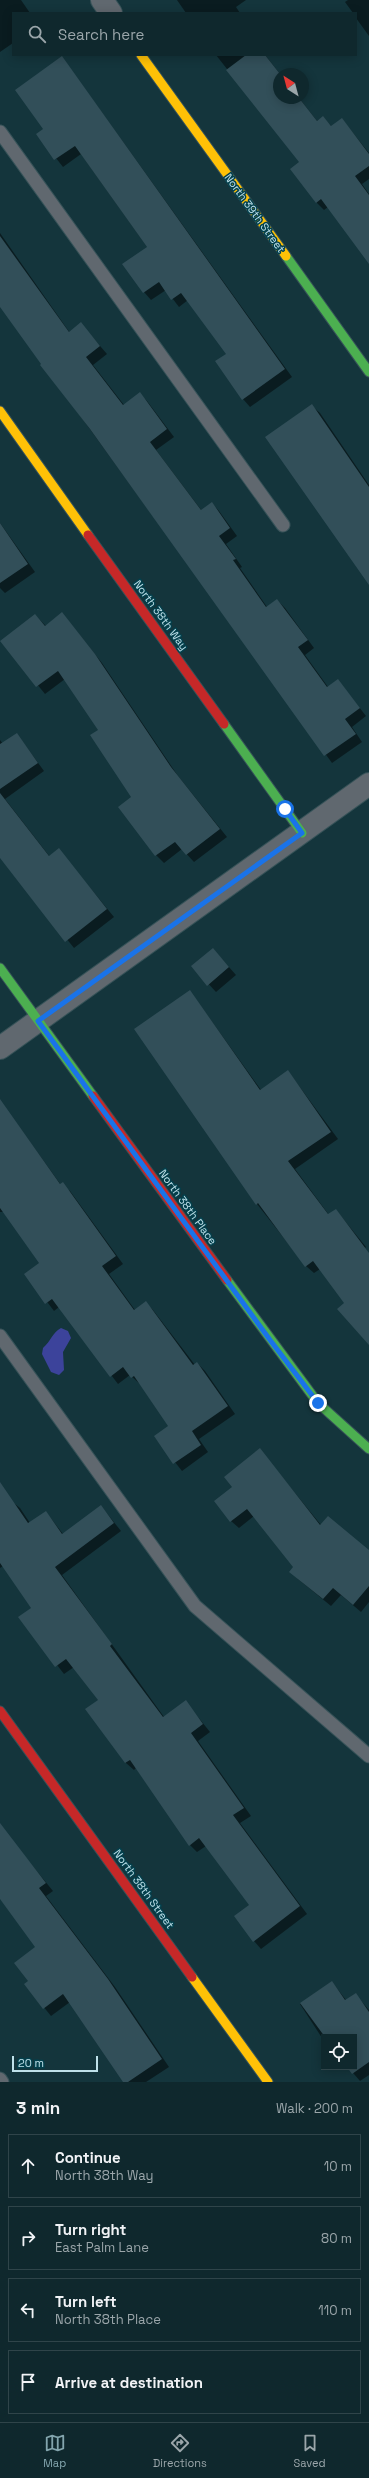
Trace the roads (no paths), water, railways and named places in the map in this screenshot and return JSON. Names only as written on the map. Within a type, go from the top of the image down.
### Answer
[{"type":"street","points":[[102,0],[110,12]]},
{"type":"street","name":"North 39th Street","points":[[142,56],[369,372]]},
{"type":"street","name":"North 38th Way","points":[[0,411],[302,833]]},
{"type":"street","points":[[0,1048],[369,784]]},
{"type":"street","name":"North 38th Place","points":[[0,968],[318,1403],[369,1449]]},
{"type":"street","name":"North 38th Street","points":[[0,1711],[268,2082]]},
{"type":"lane","points":[[0,132],[283,525]]},
{"type":"lane","points":[[0,1336],[195,1606],[369,1756]]}]
